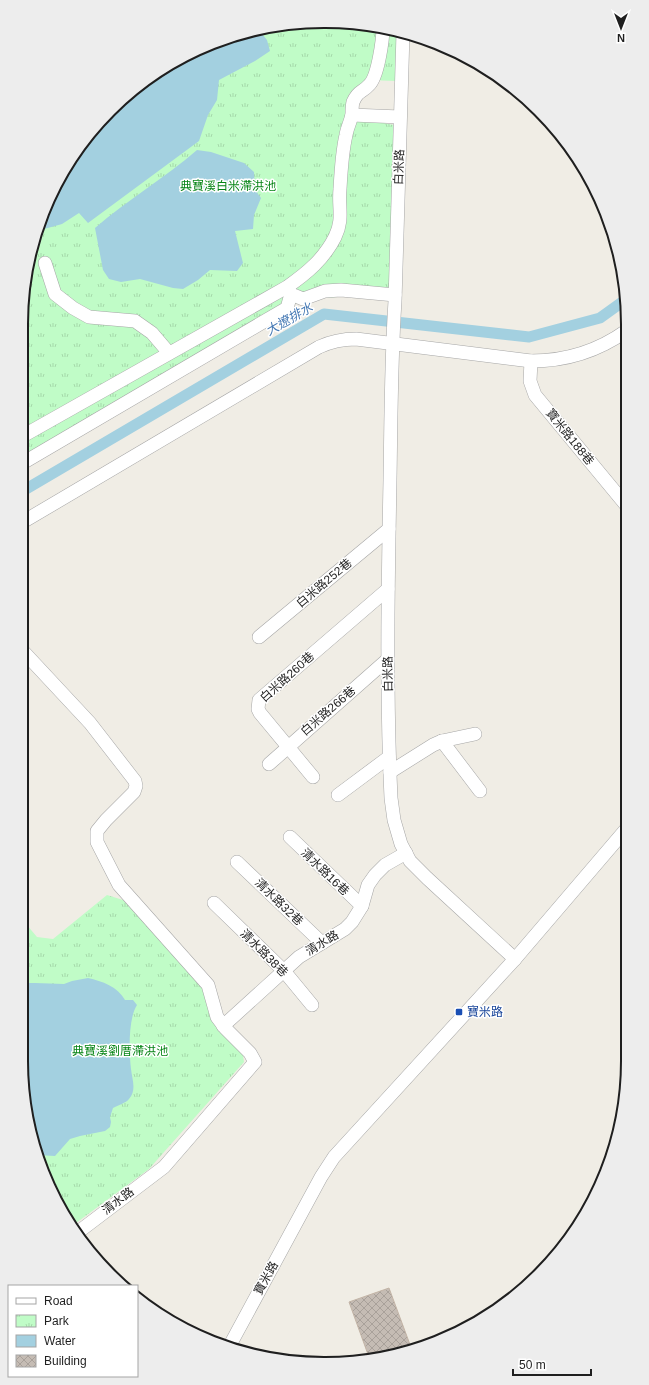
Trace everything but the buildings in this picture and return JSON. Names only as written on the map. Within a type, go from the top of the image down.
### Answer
[{"type":"street","points":[[28,432],[169,353],[289,291],[324,255],[335,236],[341,217],[339,192],[341,170],[346,134],[352,115],[353,104],[357,94],[369,85],[374,78],[383,34]]},
{"type":"street","name":"白米路","points":[[403,39],[395,298],[392,342],[388,589],[389,757],[391,798],[394,820],[401,844],[410,860],[427,878],[515,959]]},
{"type":"street","points":[[352,115],[400,117]]},
{"type":"street","points":[[44,263],[55,294],[73,308],[89,317],[135,321],[152,333],[169,353]]},
{"type":"street","points":[[289,291],[303,299],[324,291],[341,290],[395,298]]},
{"type":"street","points":[[28,460],[287,308],[289,291]]},
{"type":"street","points":[[28,519],[319,347],[330,342],[346,339],[392,342],[531,361],[544,361],[572,357],[598,347],[621,335]]},
{"type":"street","name":"寶米路188巷","points":[[531,361],[530,381],[535,395],[621,499]]},
{"type":"street","name":"白米路252巷","points":[[259,636],[389,528]]},
{"type":"street","name":"白米路260巷","points":[[313,777],[258,709],[259,700],[388,589]]},
{"type":"street","points":[[28,657],[90,723],[135,780],[136,786],[134,792],[106,820],[97,832],[97,842],[119,885],[208,985],[218,1017],[223,1026]]},
{"type":"street","name":"白米路266巷","points":[[269,764],[388,659]]},
{"type":"street","points":[[390,772],[433,745],[442,741],[475,734]]},
{"type":"street","points":[[442,741],[480,791]]},
{"type":"street","points":[[338,795],[389,757]]},
{"type":"street","name":"寶米路","points":[[232,1342],[321,1177],[334,1157],[515,959],[621,835]]},
{"type":"street","name":"清水路16巷","points":[[290,837],[362,906]]},
{"type":"street","name":"清水路","points":[[81,1229],[164,1167],[255,1062],[250,1053],[223,1026],[299,957],[349,926],[362,906],[368,885],[374,875],[385,865],[406,853]]},
{"type":"street","name":"清水路32巷","points":[[236,862],[322,943]]},
{"type":"street","name":"清水路38巷","points":[[214,903],[284,971],[312,1005]]},
{"type":"green space","name":"典寶溪白米滯洪池","points":[[324,28],[363,31],[399,37],[396,81],[368,80],[349,94],[346,119],[360,122],[368,120],[394,125],[393,294],[319,298],[289,305],[28,459],[28,324],[31,286],[38,248],[51,211],[68,176],[89,144],[102,129],[144,89],[176,68],[211,51],[248,38],[286,31]]},
{"type":"green space","name":"典寶溪劉厝滯洪池","points":[[107,895],[123,900],[207,991],[242,1049],[244,1062],[149,1169],[77,1223],[59,1192],[44,1156],[34,1118],[29,1080],[28,926],[37,937],[53,939]]},
{"type":"water","points":[[263,35],[267,40],[270,51],[255,61],[219,80],[217,100],[208,115],[199,141],[88,223],[79,213],[62,224],[44,229],[68,176],[89,144],[115,115],[144,89],[176,68],[229,44]]},
{"type":"water","points":[[197,150],[211,152],[244,163],[254,172],[255,190],[261,198],[254,215],[253,229],[235,231],[243,263],[237,271],[210,270],[198,280],[183,289],[173,288],[140,279],[121,282],[109,279],[103,270],[95,228]]},
{"type":"water","points":[[88,978],[99,981],[114,988],[125,1000],[133,1000],[137,1005],[132,1019],[130,1036],[133,1092],[128,1100],[113,1108],[110,1117],[110,1127],[105,1131],[70,1139],[55,1156],[44,1155],[34,1118],[29,1080],[28,983],[64,984]]},
{"type":"waterway","name":"大遼排水","points":[[28,488],[324,314],[529,337],[600,318],[620,304]]},
{"type":"place","name":"寶米路","points":[[459,1012]]}]
